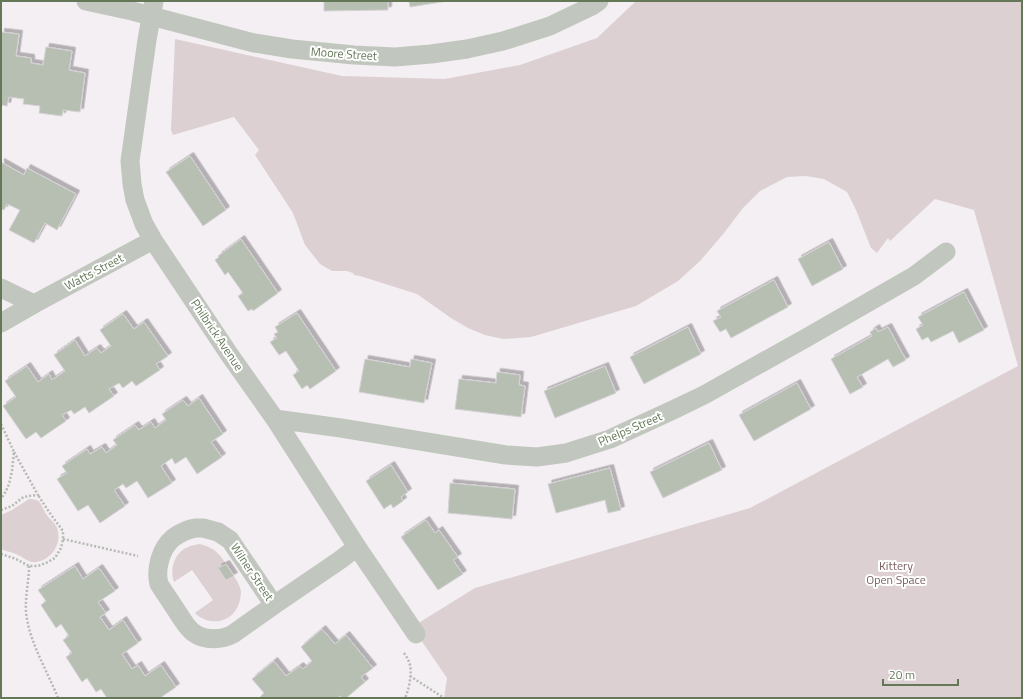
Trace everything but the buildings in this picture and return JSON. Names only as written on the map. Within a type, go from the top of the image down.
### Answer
[{"type":"street","name":"Moore Street","points":[[86,1],[127,10],[153,8],[254,43],[292,49],[395,57],[424,55],[467,49],[503,41],[550,26],[592,6],[599,1]]},
{"type":"street","name":"Philbrick Avenue","points":[[153,8],[130,161],[135,200],[144,224],[153,240],[229,354],[275,419],[357,547],[416,634]]},
{"type":"street","name":"Watts Street","points":[[1,324],[34,304],[153,240]]},
{"type":"street","name":"Phelps Street","points":[[275,419],[341,428],[506,455],[537,457],[566,453],[610,439],[704,395],[914,276],[946,252]]},
{"type":"street","points":[[1,288],[34,304]]},
{"type":"street","name":"Wilner Street","points":[[274,605],[230,540],[218,532],[203,528],[196,528],[185,531],[168,543],[160,560],[157,573],[159,584],[189,629],[197,635],[215,639],[229,636],[340,560],[357,547]]},
{"type":"path","points":[[1,424],[14,452],[38,495],[63,531],[61,548],[55,558],[46,564],[29,566],[16,558],[1,554]]},
{"type":"path","points":[[1,499],[6,491],[12,471],[14,452]]},
{"type":"path","points":[[1,510],[12,506],[22,498],[38,495]]},
{"type":"path","points":[[63,539],[160,560]]},
{"type":"path","points":[[29,566],[26,593],[26,612],[29,629],[34,644],[58,698]]},
{"type":"path","points":[[410,676],[444,698]]},
{"type":"green space","name":"Kittery Open Space","points":[[636,1],[1022,1],[1022,698],[444,698],[447,678],[412,627],[475,588],[750,508],[1018,366],[974,210],[935,199],[890,241],[888,238],[877,253],[871,248],[847,192],[824,179],[806,176],[787,177],[760,191],[743,208],[700,261],[678,281],[636,306],[531,337],[503,339],[485,335],[468,328],[417,294],[354,275],[353,273],[347,271],[332,271],[320,264],[305,245],[293,213],[255,155],[259,150],[234,117],[173,135],[171,130],[175,39],[342,76],[445,79],[520,65],[597,38]]},
{"type":"green space","points":[[29,499],[39,501],[46,514],[56,526],[58,534],[58,540],[54,551],[44,559],[32,562],[1,549],[1,515]]},
{"type":"green space","points":[[200,544],[210,547],[220,555],[235,578],[241,591],[238,606],[230,617],[224,620],[206,620],[195,613],[213,600],[192,570],[174,582],[172,572],[174,562],[177,557],[183,549]]}]
